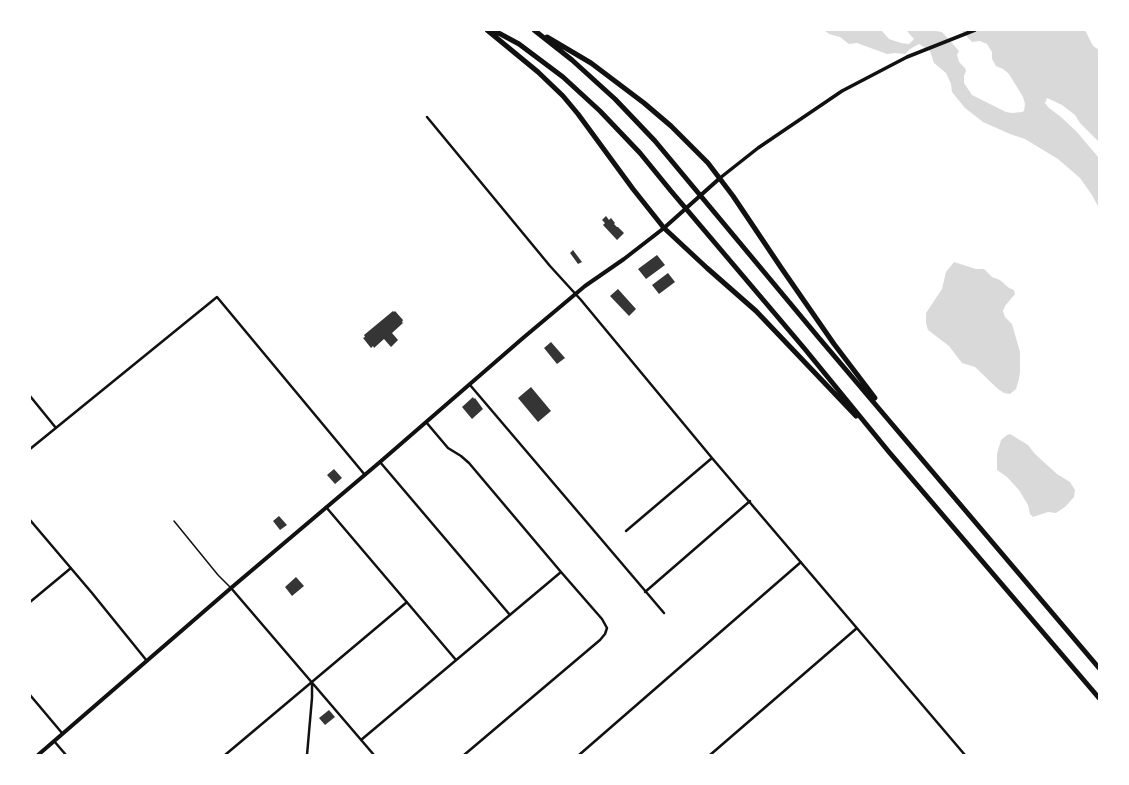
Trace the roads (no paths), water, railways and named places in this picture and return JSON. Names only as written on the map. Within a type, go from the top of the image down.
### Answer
[{"type":"highway","points":[[487,30],[538,72],[563,96],[664,228],[756,311],[889,452]]},
{"type":"highway","points":[[493,30],[519,44],[563,77],[600,111],[640,153],[889,452],[1099,698]]},
{"type":"highway","points":[[535,30],[572,60],[615,100],[655,141],[1099,668]]},
{"type":"highway","points":[[535,30],[591,63],[644,103],[671,126],[720,178],[834,344],[899,431]]},
{"type":"main road","points":[[38,755],[148,662],[231,588],[576,294],[664,228],[720,178]]},
{"type":"street","points":[[720,178],[788,127],[842,91],[886,67],[929,47],[974,30]]},
{"type":"street","points":[[427,117],[550,266],[576,294],[712,458],[965,755]]},
{"type":"street","points":[[30,449],[217,297],[365,475]]},
{"type":"street","points":[[470,385],[664,613]]},
{"type":"street","points":[[30,396],[56,428]]},
{"type":"street","points":[[426,422],[448,448],[465,459],[602,619],[607,628],[605,634],[600,640],[464,755]]},
{"type":"street","points":[[626,531],[712,458]]},
{"type":"street","points":[[380,462],[510,615]]},
{"type":"street","points":[[646,592],[750,501]]},
{"type":"street","points":[[326,507],[456,660]]},
{"type":"street","points":[[30,520],[148,662]]},
{"type":"street","points":[[579,755],[801,562]]},
{"type":"street","points":[[30,602],[71,568]]},
{"type":"street","points":[[362,740],[561,572]]},
{"type":"street","points":[[231,588],[374,755]]},
{"type":"street","points":[[225,755],[407,602]]},
{"type":"street","points":[[710,755],[857,628]]},
{"type":"street","points":[[307,755],[312,682]]},
{"type":"street","points":[[30,695],[63,734]]},
{"type":"street","points":[[54,741],[66,755]]},
{"type":"lane","points":[[174,521],[218,575],[231,588]]}]
